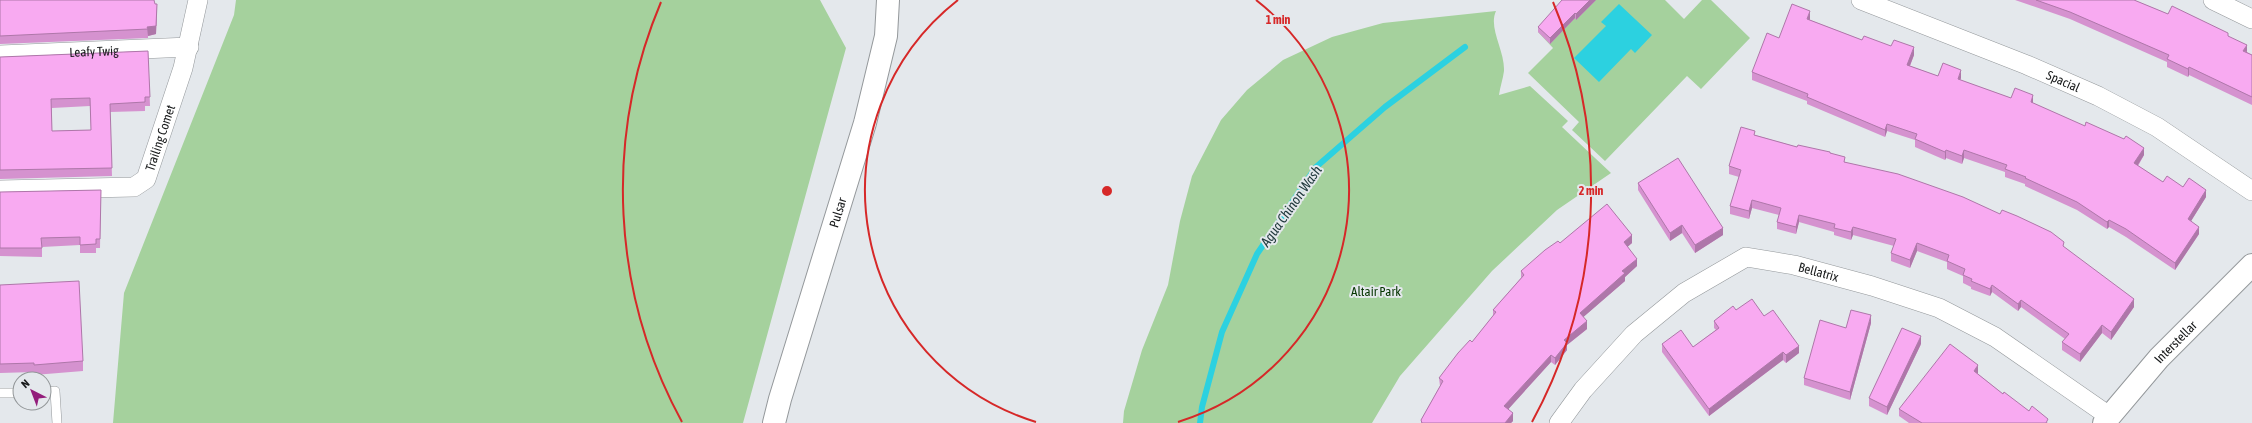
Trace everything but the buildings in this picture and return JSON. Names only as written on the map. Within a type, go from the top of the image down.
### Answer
[{"type":"street","name":"Trailing Comet","points":[[0,190],[134,187],[146,179],[189,47],[198,0]]},
{"type":"street","name":"Pulsar","points":[[774,423],[780,399],[865,123],[886,36],[888,0]]},
{"type":"street","name":"Spacial","points":[[1861,0],[2027,65],[2098,96],[2157,127],[2252,191]]},
{"type":"street","points":[[2213,0],[2252,18]]},
{"type":"street","name":"Leafy Twig","points":[[0,55],[189,47]]},
{"type":"street","name":"Bellatrix","points":[[1559,423],[1583,390],[1634,334],[1684,293],[1746,257],[1794,265],[1872,286],[1940,308],[1995,337],[2107,419]]},
{"type":"street","name":"Interstellar","points":[[2107,419],[2159,358],[2252,265]]},
{"type":"lane","points":[[52,391],[54,391],[57,423]]},
{"type":"lane","points":[[0,393],[12,393]]},
{"type":"green space","points":[[236,0],[820,0],[846,48],[743,423],[113,423],[124,293],[234,15]]},
{"type":"green space","points":[[1567,0],[1665,0],[1684,19],[1702,0],[1711,0],[1750,38],[1701,89],[1687,76],[1605,161],[1572,130],[1579,122],[1528,73],[1553,48],[1538,32]]},
{"type":"green space","name":"Altair Park","points":[[1496,11],[1494,18],[1495,32],[1504,63],[1504,71],[1499,95],[1530,86],[1568,121],[1562,127],[1611,173],[1557,210],[1492,271],[1400,376],[1372,423],[1123,423],[1124,411],[1142,350],[1168,285],[1180,221],[1192,176],[1221,120],[1247,90],[1283,60],[1332,37],[1383,23]]},
{"type":"water","points":[[1619,4],[1652,35],[1635,53],[1631,49],[1599,82],[1574,58],[1606,26],[1601,22]]},
{"type":"waterway","name":"Agua Chinon Wash","points":[[1200,423],[1202,407],[1222,332],[1257,254],[1316,167],[1385,107],[1465,47]]}]
